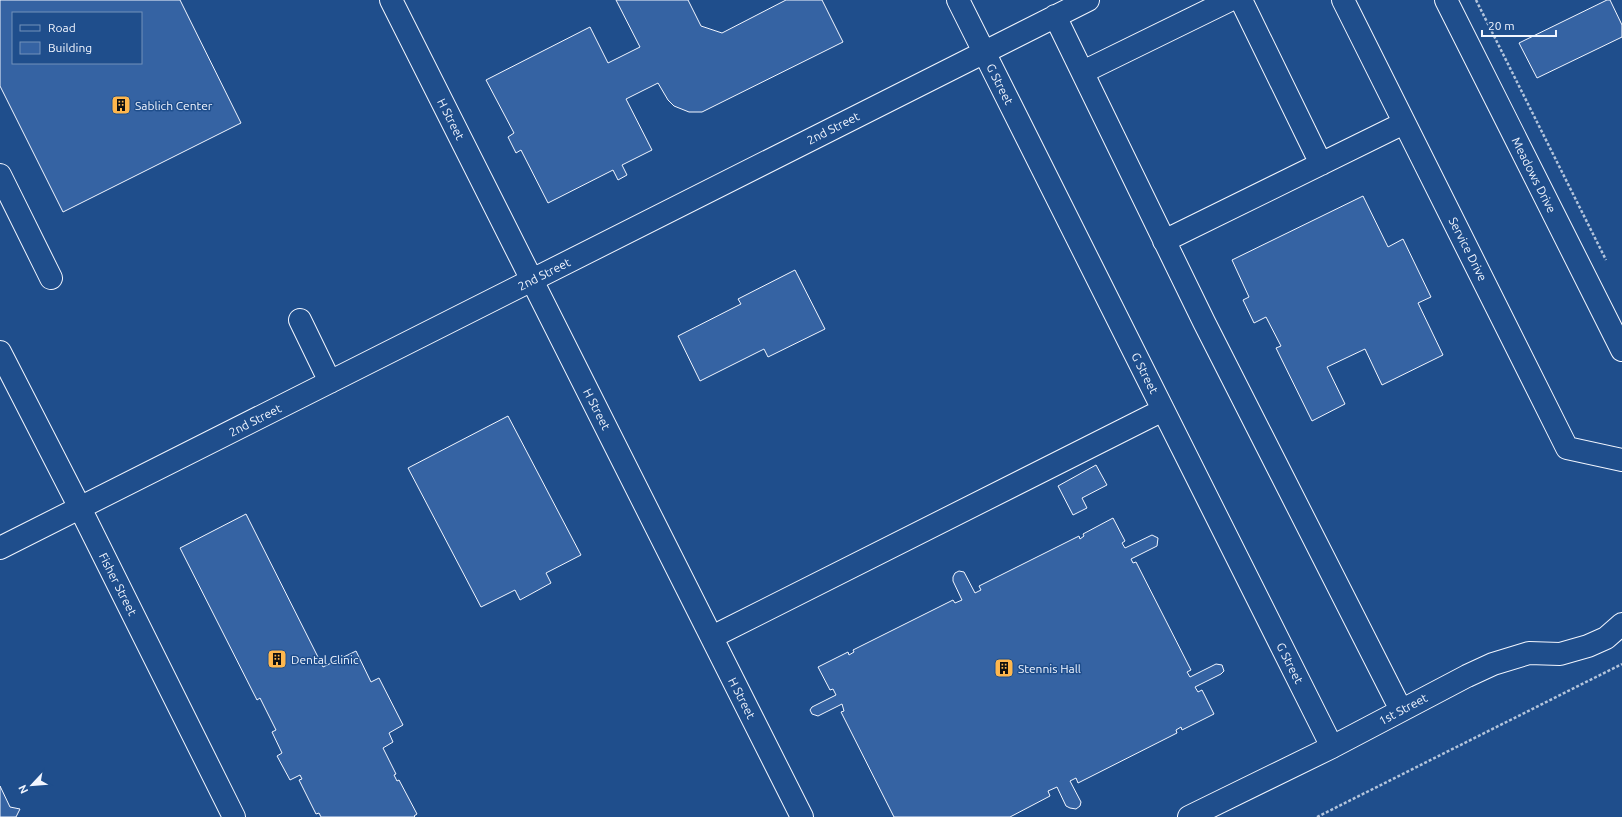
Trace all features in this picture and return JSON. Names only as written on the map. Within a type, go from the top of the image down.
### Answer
[{"type":"street","name":"H Street","points":[[391,0],[802,817]]},
{"type":"street","name":"G Street","points":[[958,0],[1332,747]]},
{"type":"street","name":"2nd Street","points":[[0,548],[1088,0]]},
{"type":"street","points":[[1083,72],[1230,0]]},
{"type":"street","points":[[1241,0],[1321,164]]},
{"type":"street","name":"Service Drive","points":[[1343,0],[1567,448],[1622,460]]},
{"type":"street","name":"Meadows Drive","points":[[1446,0],[1622,350]]},
{"type":"street","points":[[1056,16],[1204,322],[1402,710]]},
{"type":"street","points":[[1164,241],[1404,123]]},
{"type":"street","points":[[0,175],[51,278]]},
{"type":"street","points":[[300,320],[330,382]]},
{"type":"street","name":"Fisher Street","points":[[0,352],[80,508],[234,817]]},
{"type":"street","points":[[712,637],[1164,410]]},
{"type":"street","name":"1st Street","points":[[1189,817],[1332,747],[1467,676],[1493,664],[1529,653],[1560,654],[1588,646],[1606,638],[1622,624]]},
{"type":"path","points":[[1476,0],[1608,264]]},
{"type":"path","points":[[1317,817],[1622,664]]},
{"type":"building","name":"Sablich Center","points":[[0,0],[180,0],[241,123],[63,212],[0,86]]},
{"type":"building","points":[[616,0],[688,0],[701,26],[722,33],[786,0],[822,0],[843,42],[702,112],[689,112],[674,106],[668,100],[658,83],[626,99],[652,150],[622,165],[627,175],[618,180],[613,170],[548,203],[521,150],[516,153],[508,137],[514,133],[486,80],[590,27],[608,63],[640,47]]},
{"type":"building","points":[[1607,0],[1610,0],[1622,25],[1622,37],[1537,78],[1519,43]]},
{"type":"building","points":[[1363,196],[1388,247],[1403,239],[1431,297],[1418,303],[1443,355],[1382,385],[1365,349],[1327,367],[1345,404],[1312,421],[1276,348],[1281,346],[1266,317],[1254,323],[1243,300],[1249,297],[1232,260]]},
{"type":"building","points":[[795,270],[825,329],[768,357],[764,349],[700,381],[678,336],[741,304],[738,299]]},
{"type":"building","points":[[508,416],[581,555],[546,573],[551,583],[520,600],[515,590],[481,607],[408,468]]},
{"type":"building","points":[[1096,465],[1107,485],[1082,498],[1087,508],[1073,515],[1058,486]]},
{"type":"building","name":"Dental Clinic","points":[[246,514],[323,667],[356,651],[371,682],[379,678],[403,725],[389,733],[393,742],[383,748],[396,774],[394,775],[397,781],[399,780],[417,814],[414,816],[415,817],[321,817],[319,813],[316,814],[299,780],[302,779],[300,775],[290,780],[277,756],[282,753],[272,732],[276,730],[260,698],[257,700],[180,548]]},
{"type":"building","name":"Stennis Hall","points":[[1113,518],[1125,541],[1122,543],[1125,548],[1152,535],[1158,538],[1157,546],[1131,559],[1133,563],[1136,562],[1191,670],[1187,672],[1190,677],[1216,664],[1222,665],[1224,671],[1221,674],[1195,687],[1198,692],[1202,690],[1214,714],[1182,730],[1181,727],[1176,730],[1177,733],[1078,783],[1076,778],[1070,781],[1081,802],[1080,806],[1076,809],[1066,806],[1057,787],[1048,791],[1050,796],[1010,817],[894,817],[841,712],[844,711],[842,704],[818,716],[812,714],[810,710],[812,707],[836,695],[833,689],[830,690],[818,667],[848,652],[849,655],[854,652],[853,650],[953,600],[955,603],[962,600],[953,581],[955,573],[959,571],[964,572],[975,593],[981,590],[979,586],[1079,536],[1080,539],[1084,536],[1083,534]]},
{"type":"building","points":[[0,786],[10,807],[20,809],[16,817],[0,817]]},
{"type":"place","name":"Sablich Center","points":[[121,105]]},
{"type":"place","name":"Dental Clinic","points":[[277,659]]},
{"type":"place","name":"Stennis Hall","points":[[1004,668]]}]
